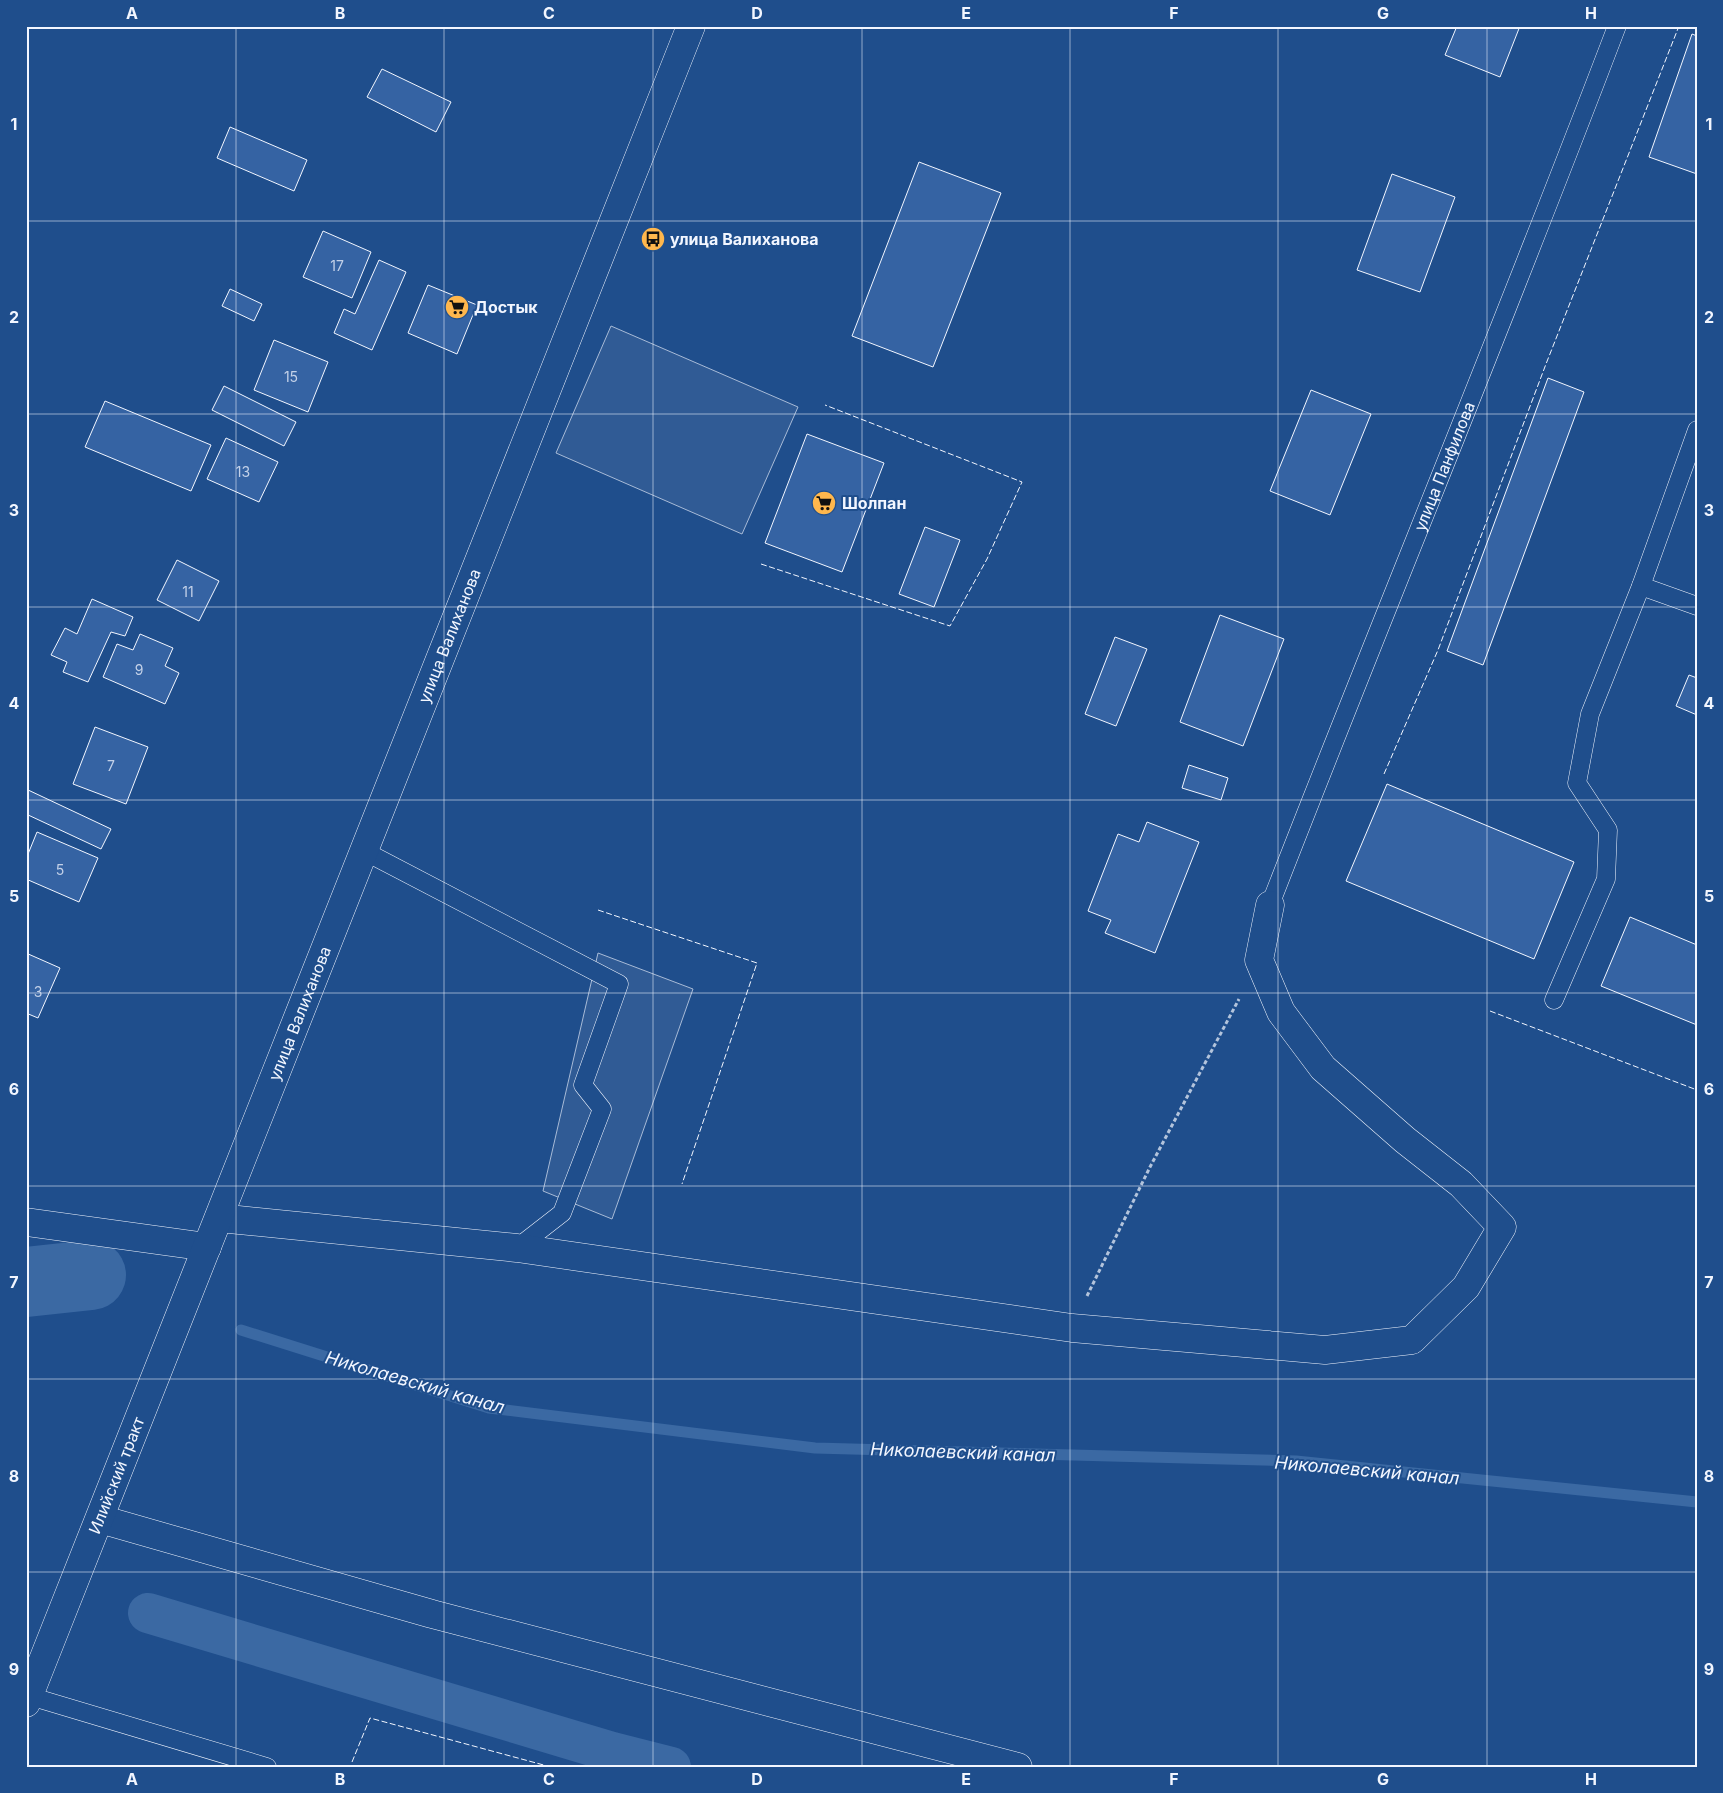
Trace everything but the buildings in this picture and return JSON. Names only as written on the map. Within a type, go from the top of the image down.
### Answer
[{"type":"street","name":"улица Валиханова","points":[[207,1247],[691,26]]},
{"type":"street","points":[[219,1218],[517,1248],[1072,1328],[1325,1350],[1412,1340],[1466,1287],[1502,1227],[1461,1184],[1405,1140],[1324,1068],[1281,1012],[1259,960],[1270,905]]},
{"type":"street","points":[[26,1222],[207,1247]]},
{"type":"street","name":"Илийский тракт","points":[[27,1698],[207,1247]]},
{"type":"street","points":[[100,1519],[432,1614],[1018,1767]]},
{"type":"lane","name":"улица Панфилова","points":[[1270,905],[1373,640],[1543,220],[1617,26]]},
{"type":"lane","points":[[1554,1000],[1606,879],[1608,830],[1576,783],[1590,714],[1641,586],[1697,430]]},
{"type":"lane","points":[[1641,586],[1697,606]]},
{"type":"lane","points":[[364,851],[619,984],[583,1085],[602,1109],[596,1126],[562,1213],[517,1248]]},
{"type":"lane","points":[[27,1698],[267,1767]]},
{"type":"path","points":[[1072,1328],[1150,1167],[1259,960]]},
{"type":"shaded area","points":[[611,326],[798,407],[742,534],[556,453]]},
{"type":"shaded area","points":[[598,953],[693,989],[612,1219],[543,1191]]},
{"type":"waterway","points":[[26,1282],[91,1275]]},
{"type":"waterway","name":"Николаевский канал","points":[[241,1330],[489,1408],[815,1448],[1296,1461],[1697,1502]]},
{"type":"waterway","points":[[148,1613],[612,1752],[671,1767]]},
{"type":"fence","points":[[1384,774],[1438,650],[1546,364],[1679,26]]},
{"type":"fence","points":[[761,564],[950,626],[987,559],[1022,482],[825,405]]},
{"type":"fence","points":[[598,910],[757,963],[682,1184]]},
{"type":"fence","points":[[1490,1011],[1697,1090]]},
{"type":"fence","points":[[352,1762],[370,1718],[551,1767]]},
{"type":"place","name":"улица Валиханова","points":[[653,239]]},
{"type":"place","name":"Достык","points":[[457,307]]},
{"type":"place","name":"Шолпан","points":[[824,503]]}]
